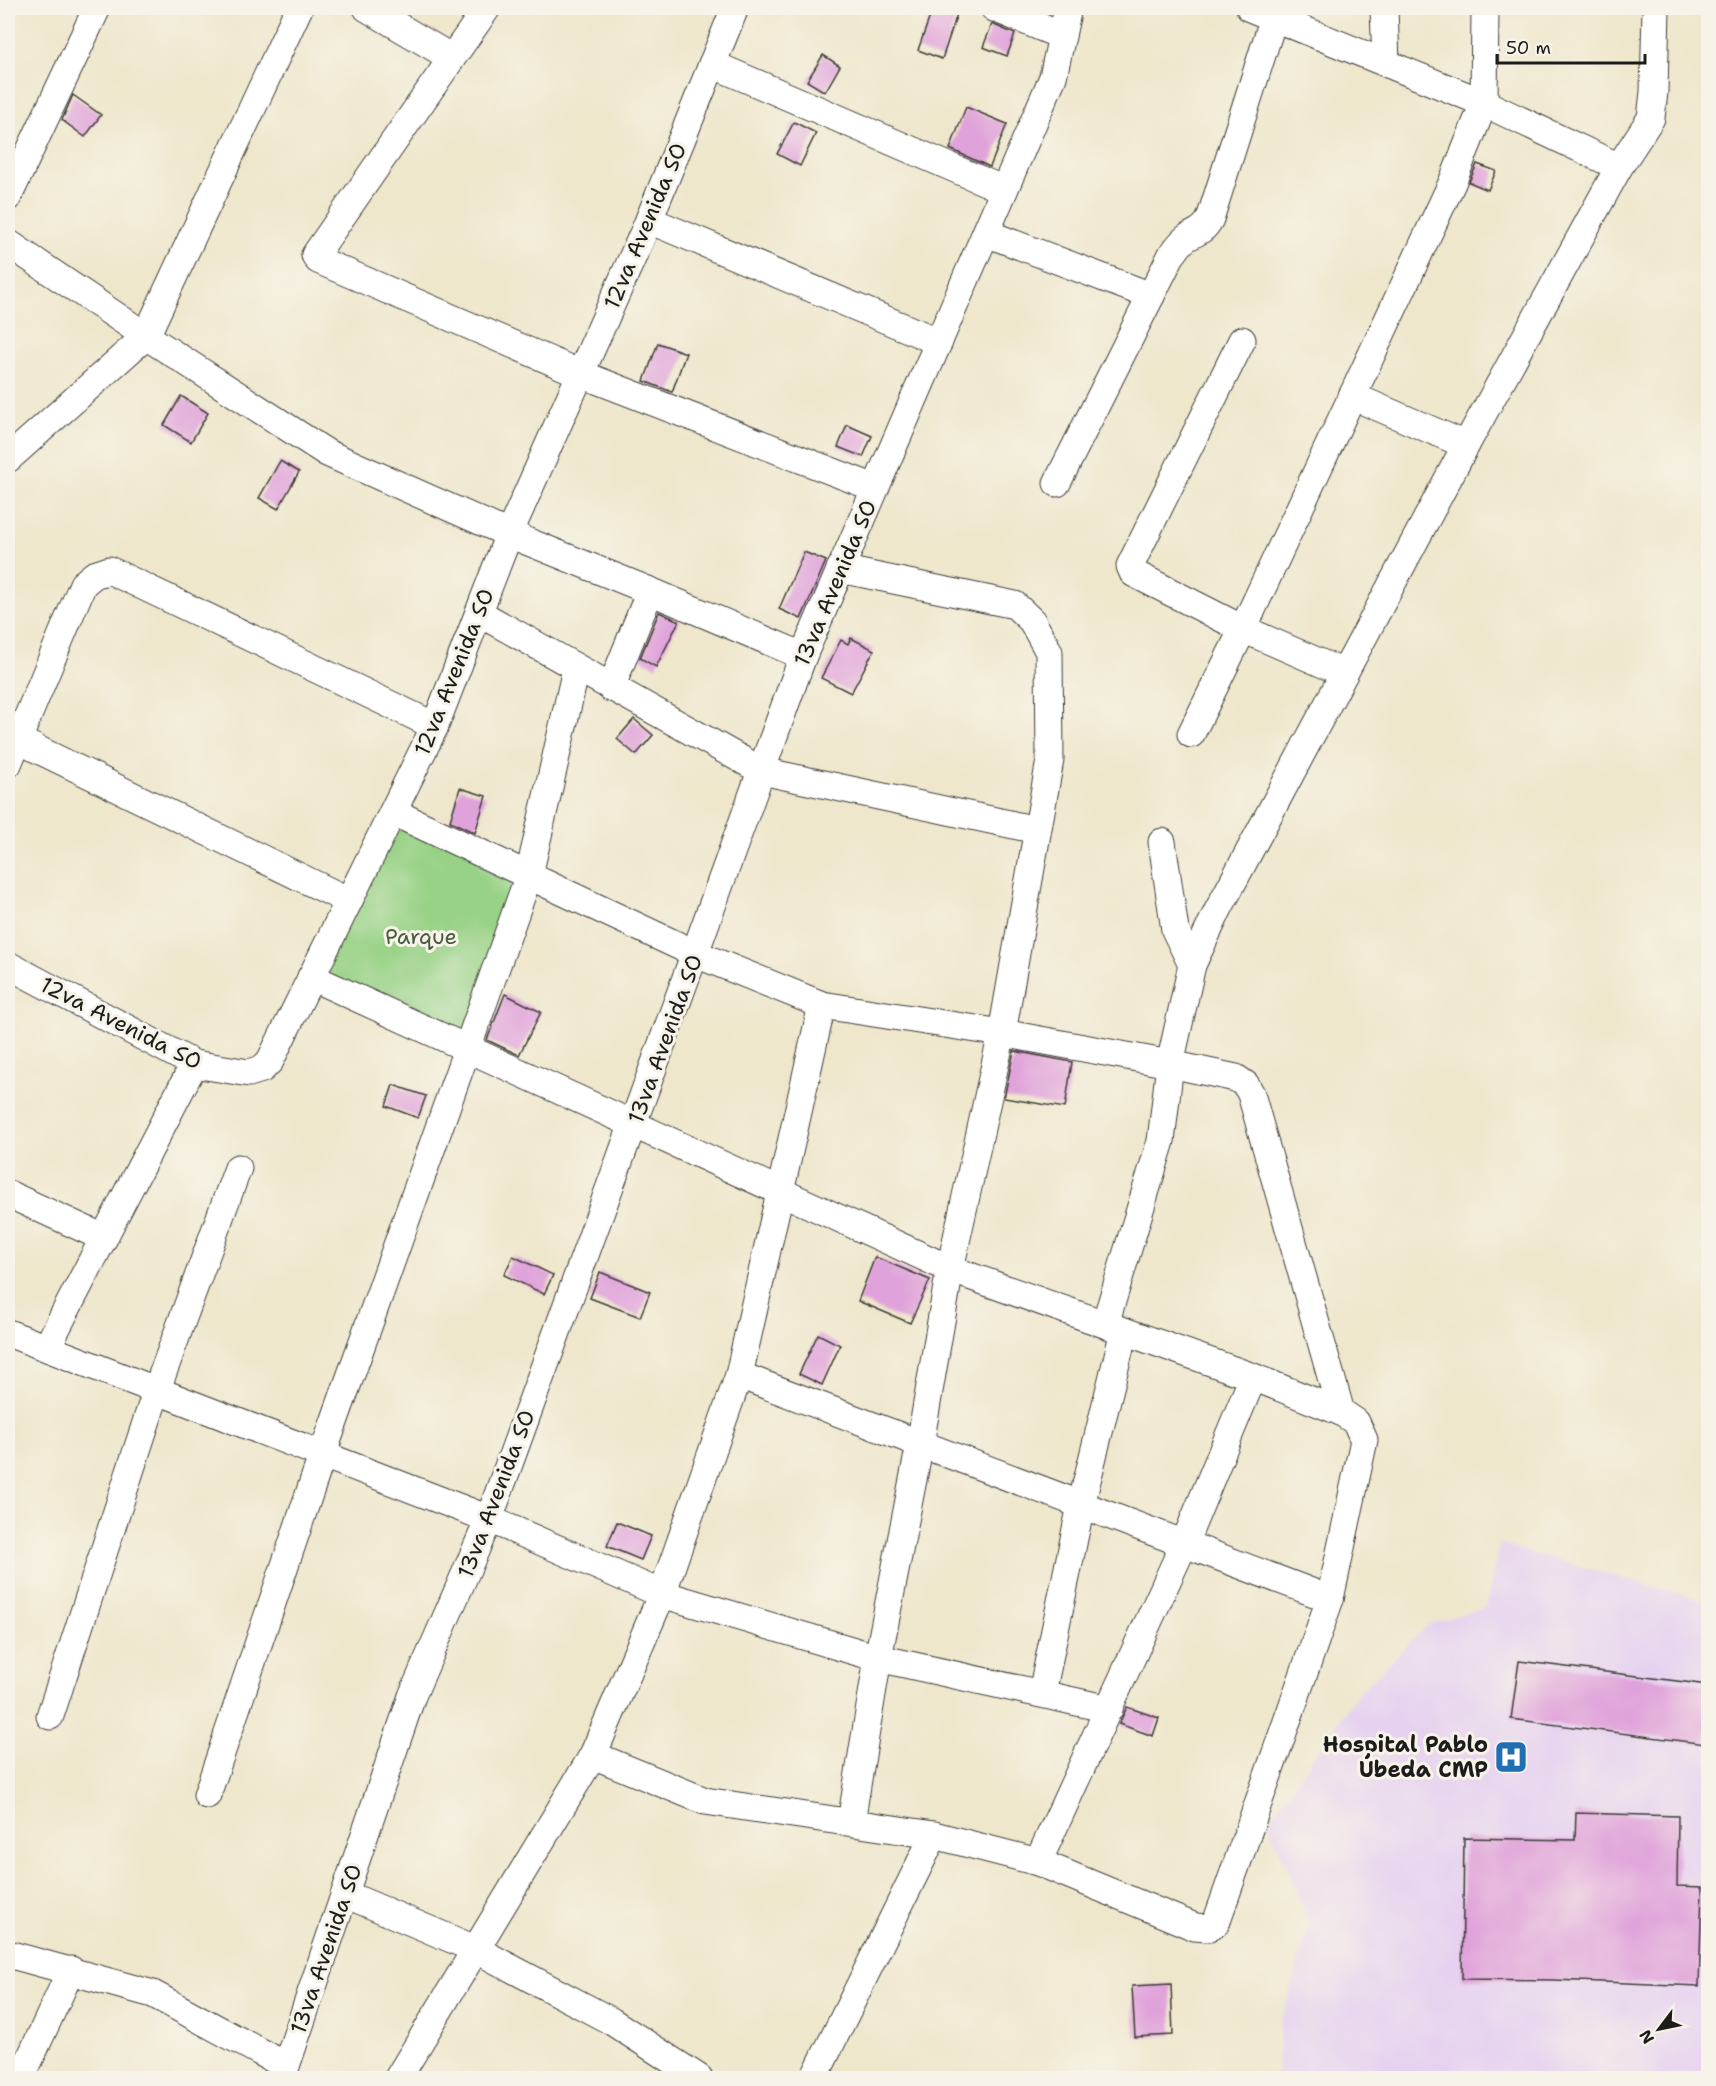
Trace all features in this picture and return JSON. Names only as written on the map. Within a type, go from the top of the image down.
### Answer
[{"type":"street","points":[[8,197],[97,8]]},
{"type":"street","points":[[8,459],[146,336],[299,8]]},
{"type":"street","points":[[367,8],[452,58]]},
{"type":"street","points":[[487,8],[315,255],[318,260],[581,374],[875,488]]},
{"type":"street","name":"12va Avenida SO","points":[[8,965],[194,1064],[249,1072],[262,1069],[270,1061],[435,726],[509,534],[649,219],[735,8]]},
{"type":"street","points":[[994,8],[1062,36]]},
{"type":"street","name":"13va Avenida SO","points":[[284,2072],[412,1696],[489,1519],[803,656],[1053,77],[1068,8]]},
{"type":"street","points":[[1384,8],[1386,63]]},
{"type":"street","points":[[1191,734],[1243,629],[1452,183],[1484,103],[1485,8]]},
{"type":"street","points":[[1042,1693],[1081,1505],[1114,1328],[1161,1141],[1170,1064],[1192,965],[1218,910],[1466,445],[1619,166],[1636,144],[1651,118],[1654,92],[1656,8]]},
{"type":"street","points":[[1057,483],[1171,256],[1186,238],[1206,227],[1210,219],[1266,11],[1484,103],[1619,166]]},
{"type":"street","points":[[712,64],[1004,190]]},
{"type":"street","points":[[649,219],[939,342]]},
{"type":"street","points":[[986,232],[1152,296]]},
{"type":"street","points":[[8,243],[327,453],[509,534],[803,656]]},
{"type":"street","points":[[1242,340],[1130,566],[1133,573],[1243,629],[1344,673]]},
{"type":"street","points":[[1352,396],[1466,445]]},
{"type":"street","points":[[840,569],[1015,605],[1032,621],[1049,652],[1050,760],[1002,1033],[950,1269],[920,1444],[878,1658],[851,1822]]},
{"type":"street","points":[[349,901],[11,746],[83,584],[94,575],[109,570],[435,726]]},
{"type":"street","points":[[611,688],[650,591]]},
{"type":"street","points":[[479,614],[762,771],[1037,831]]},
{"type":"street","points":[[207,1795],[323,1453],[529,876],[576,669]]},
{"type":"street","points":[[393,812],[696,954],[822,1005],[1002,1033],[1236,1078],[1251,1094],[1341,1412]]},
{"type":"street","points":[[1162,842],[1175,930],[1192,965]]},
{"type":"street","points":[[311,977],[950,1269],[1253,1377],[1341,1412],[1356,1422],[1364,1440],[1330,1599],[1216,1923],[1207,1928],[1195,1927],[1038,1862],[934,1835],[705,1801],[593,1755]]},
{"type":"street","points":[[398,2079],[593,1755],[662,1594],[739,1375],[822,1005]]},
{"type":"street","points":[[47,1347],[194,1064]]},
{"type":"street","points":[[50,1716],[157,1389],[238,1168]]},
{"type":"street","points":[[8,1194],[104,1238]]},
{"type":"street","points":[[8,1333],[489,1519],[662,1594],[878,1658],[1109,1708]]},
{"type":"street","points":[[739,1375],[1330,1599]]},
{"type":"street","points":[[1038,1862],[1184,1544],[1253,1377]]},
{"type":"street","points":[[814,2079],[934,1835]]},
{"type":"street","points":[[345,1894],[475,1949],[611,2021],[699,2079]]},
{"type":"street","points":[[8,1954],[153,1994],[284,2072]]},
{"type":"street","points":[[21,2079],[71,1970]]},
{"type":"shaded area","name":"Hospital Pablo Úbeda CMP","points":[[1499,1544],[1708,1602],[1708,2078],[1277,2078],[1280,2025],[1310,1925],[1268,1822],[1359,1692],[1429,1624],[1486,1607]]},
{"type":"green space","name":"Parque","points":[[393,812],[529,875],[466,1048],[311,977]]},
{"type":"building","points":[[933,8],[958,11],[942,59],[918,50]]},
{"type":"building","points":[[992,24],[1015,34],[1007,56],[983,47]]},
{"type":"building","points":[[823,55],[840,66],[825,92],[807,81]]},
{"type":"building","points":[[73,95],[101,115],[85,137],[62,120]]},
{"type":"building","points":[[966,107],[1007,124],[990,167],[950,149]]},
{"type":"building","points":[[794,122],[816,133],[800,166],[777,154]]},
{"type":"building","points":[[1477,164],[1496,171],[1488,190],[1469,182]]},
{"type":"building","points":[[658,343],[686,353],[672,392],[644,381]]},
{"type":"building","points":[[181,396],[208,413],[191,442],[164,425]]},
{"type":"building","points":[[847,425],[872,436],[863,457],[838,447]]},
{"type":"building","points":[[280,461],[299,472],[278,509],[259,498]]},
{"type":"building","points":[[804,552],[826,561],[801,619],[779,609]]},
{"type":"building","points":[[659,612],[679,621],[656,667],[640,658]]},
{"type":"building","points":[[851,638],[874,650],[851,693],[821,678],[841,640],[848,644]]},
{"type":"building","points":[[634,719],[653,735],[636,755],[617,739]]},
{"type":"building","points":[[460,788],[486,796],[475,833],[450,821]]},
{"type":"building","points":[[505,994],[541,1012],[519,1055],[487,1040]]},
{"type":"building","points":[[1014,1051],[1072,1062],[1065,1108],[1004,1098]]},
{"type":"building","points":[[393,1085],[426,1096],[418,1118],[386,1106]]},
{"type":"building","points":[[513,1256],[553,1275],[544,1294],[504,1275]]},
{"type":"building","points":[[875,1257],[930,1280],[910,1323],[858,1301]]},
{"type":"building","points":[[600,1272],[650,1292],[640,1317],[590,1298]]},
{"type":"building","points":[[818,1334],[840,1345],[822,1385],[799,1374]]},
{"type":"building","points":[[617,1522],[651,1536],[641,1560],[607,1546]]},
{"type":"building","points":[[1519,1661],[1708,1685],[1705,1744],[1511,1719]]},
{"type":"building","points":[[1127,1707],[1159,1718],[1153,1736],[1119,1724]]},
{"type":"building","points":[[1576,1813],[1678,1816],[1677,1886],[1702,1887],[1699,1986],[1462,1979],[1464,1838],[1575,1840]]},
{"type":"building","points":[[1171,1984],[1173,2035],[1135,2037],[1132,1986]]},
{"type":"place","name":"Hospital Pablo Úbeda CMP","points":[[1511,1757]]}]
